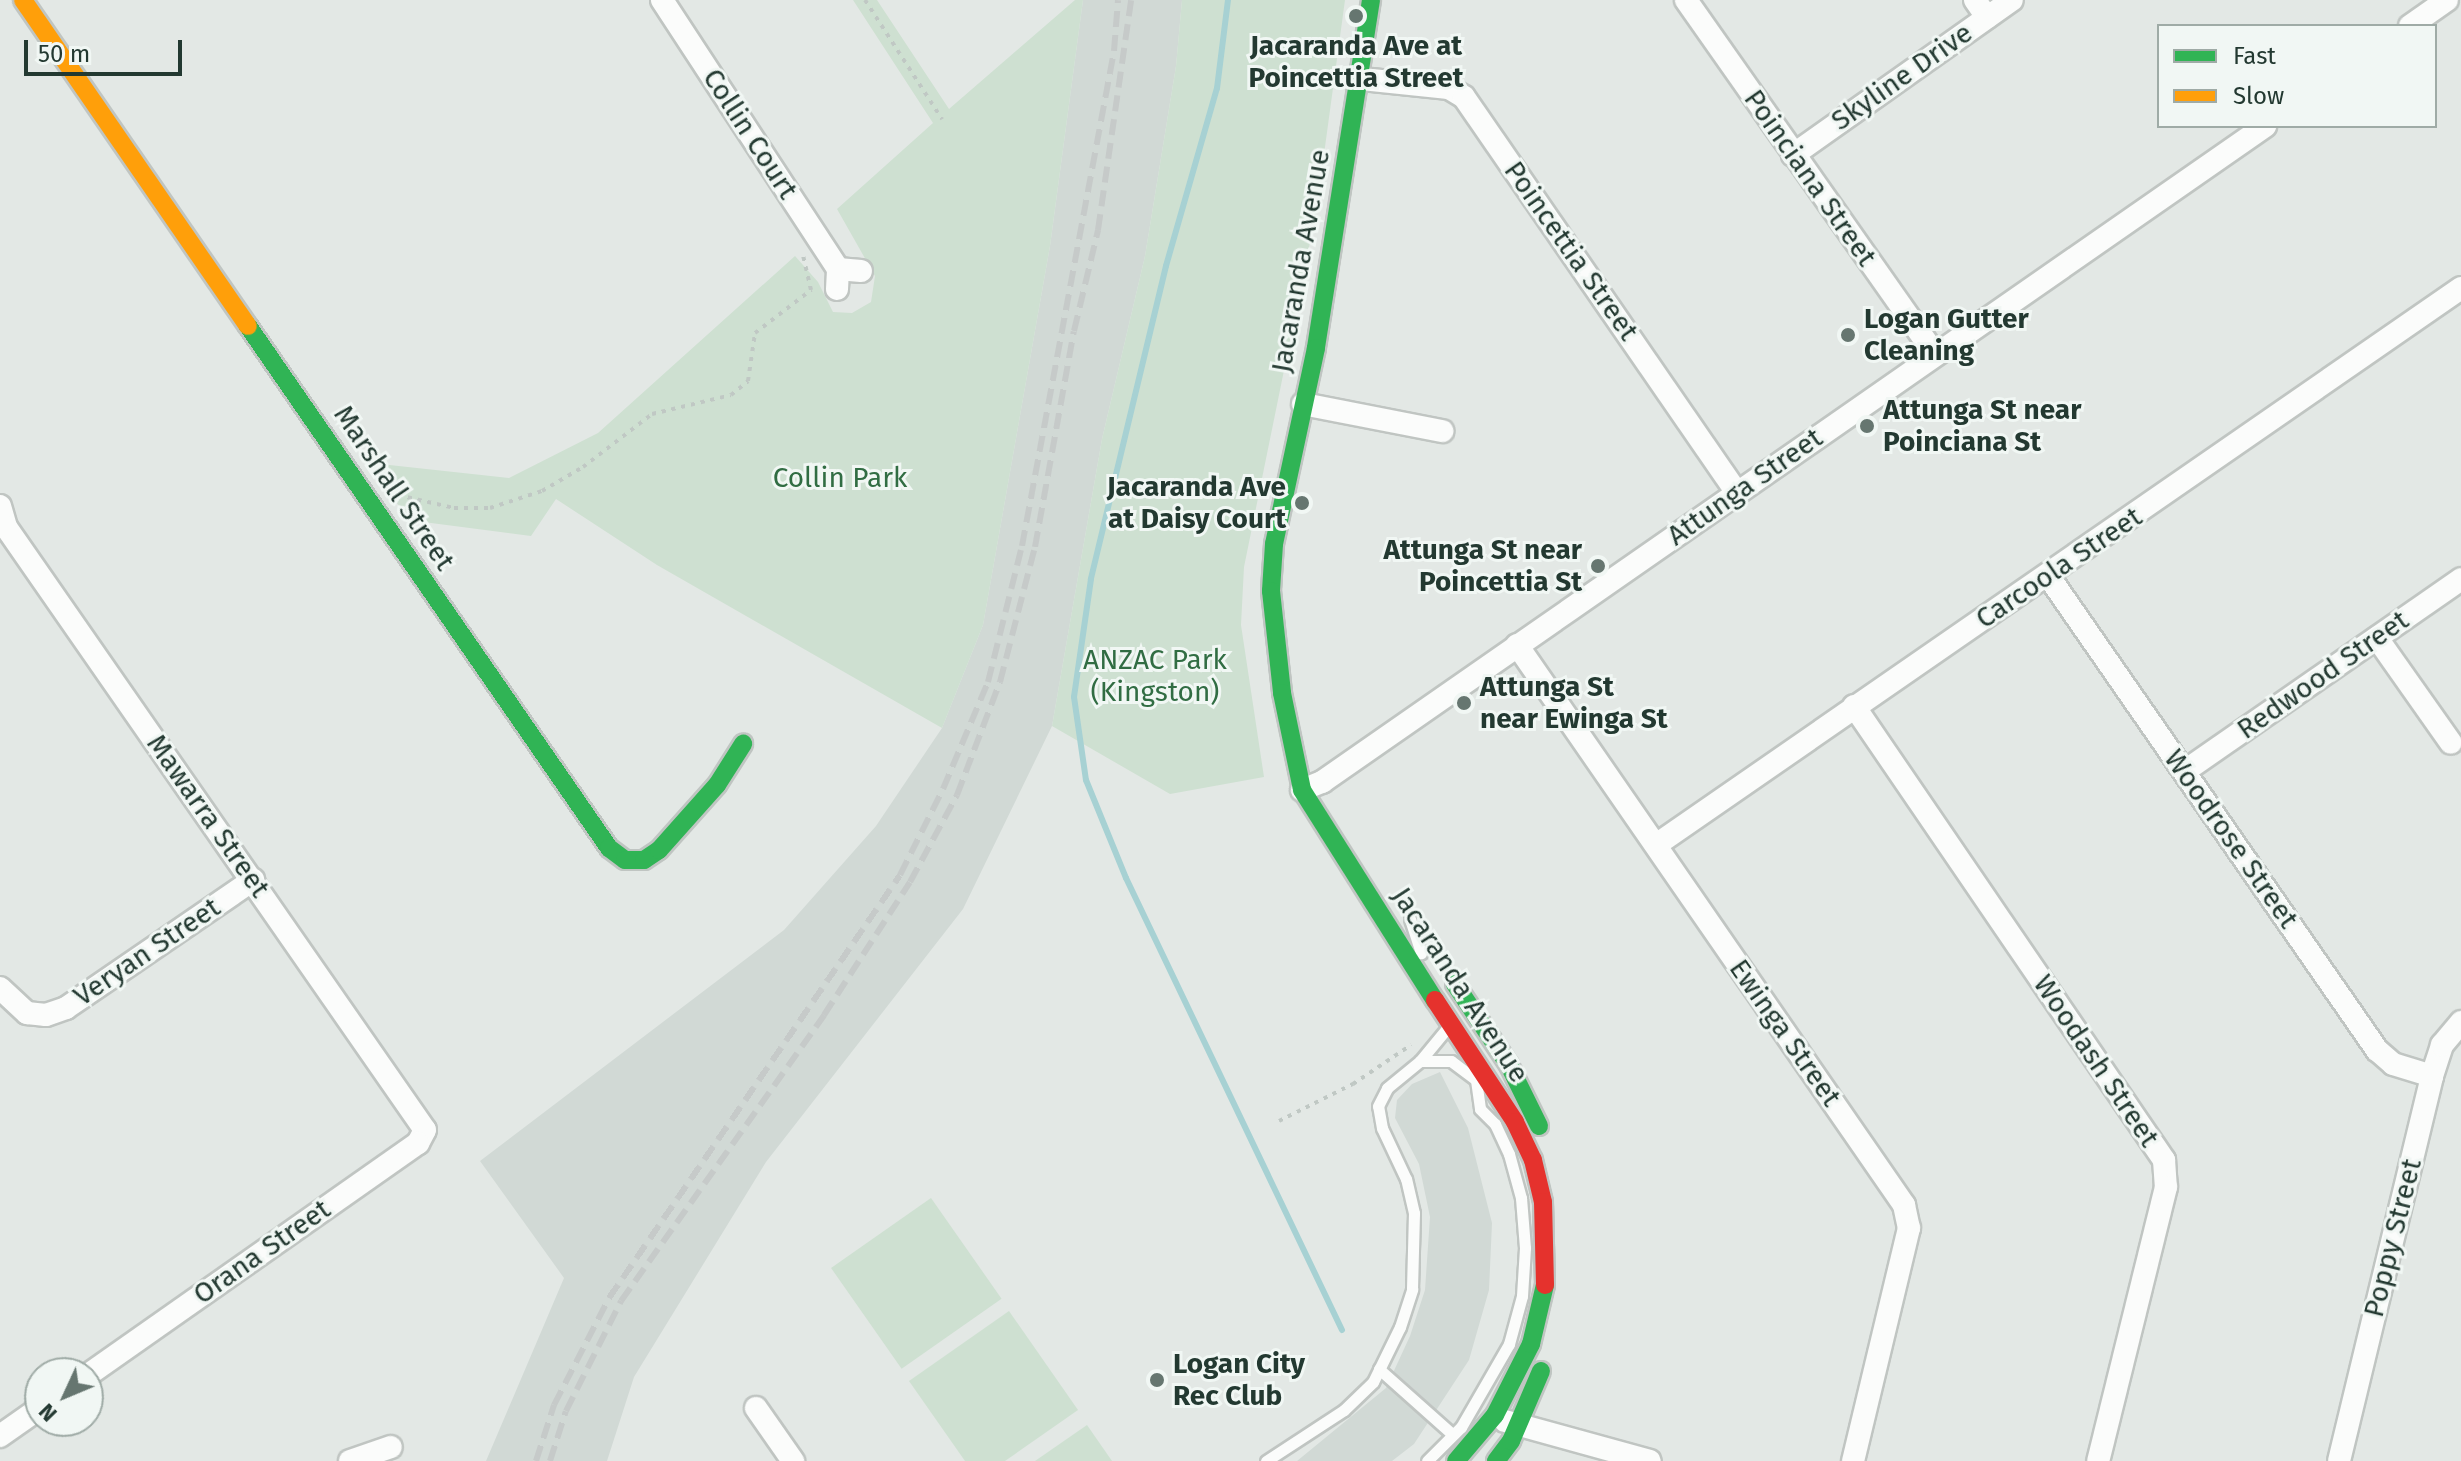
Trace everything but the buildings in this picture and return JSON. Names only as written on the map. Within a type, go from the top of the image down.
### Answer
[{"type":"street","name":"Marshall Street","points":[[23,0],[609,848],[625,860],[644,860],[659,850],[717,785],[743,744]]},
{"type":"street","name":"Collin Court","points":[[662,0],[845,276]]},
{"type":"street","name":"Jacaranda Avenue","points":[[1371,0],[1362,79],[1272,576],[1274,637],[1324,832],[1452,1020],[1481,1077],[1533,1160],[1547,1248],[1545,1295],[1531,1344],[1495,1415],[1456,1461]]},
{"type":"street","name":"Poinciana Street","points":[[1686,0],[1935,354]]},
{"type":"street","name":"Skyline Drive","points":[[1793,155],[1981,8],[2012,0]]},
{"type":"street","points":[[2413,24],[2447,0]]},
{"type":"street","name":"Poincettia Street","points":[[1362,79],[1449,88],[1464,97],[1737,492]]},
{"type":"street","name":"Attunga Street","points":[[1312,786],[2262,128]]},
{"type":"street","name":"Carcoola Street","points":[[1656,845],[1854,706],[2049,577],[2461,288]]},
{"type":"street","points":[[1303,404],[1442,431]]},
{"type":"street","name":"Mawarra Street","points":[[0,506],[6,527],[424,1123]]},
{"type":"street","name":"Woodrose Street","points":[[2049,577],[2377,1050],[2393,1064],[2432,1076]]},
{"type":"street","name":"Redwood Street","points":[[2185,771],[2461,579]]},
{"type":"street","points":[[2377,638],[2451,743]]},
{"type":"street","name":"Ewinga Street","points":[[1517,645],[1904,1205],[1909,1228],[1853,1461]]},
{"type":"street","name":"Woodash Street","points":[[1854,706],[2164,1160],[2166,1187],[2098,1461]]},
{"type":"street","name":"Jacaranda Avenue","points":[[1312,786],[1410,919],[1509,1065],[1537,1119],[1553,1168],[1562,1232],[1559,1291],[1544,1363],[1517,1428],[1496,1461]]},
{"type":"street","name":"Veryan Street","points":[[0,988],[27,1013],[46,1015],[66,1008],[253,880]]},
{"type":"street","name":"Poppy Street","points":[[2339,1461],[2432,1076],[2442,1045],[2461,1022]]},
{"type":"street","name":"Orana Street","points":[[104,1364],[418,1143],[424,1123]]},
{"type":"street","points":[[756,1408],[793,1461]]},
{"type":"street","points":[[1495,1415],[1517,1428],[1650,1461]]},
{"type":"street","points":[[0,1436],[24,1419]]},
{"type":"street","points":[[350,1461],[391,1447]]},
{"type":"lane","points":[[1266,1461],[1344,1410],[1379,1369],[1400,1327],[1417,1247],[1406,1179],[1382,1128],[1378,1106],[1387,1088],[1420,1061],[1452,1020],[1447,990],[1420,952],[1410,919]]},
{"type":"lane","points":[[1420,1061],[1451,1061],[1481,1077],[1480,1109],[1495,1124],[1509,1154],[1521,1198],[1522,1296],[1509,1344],[1482,1395],[1427,1461]]},
{"type":"lane","points":[[1379,1369],[1452,1434]]},
{"type":"path","points":[[865,0],[942,119]]},
{"type":"path","points":[[368,502],[382,491],[454,508],[490,508],[542,491],[583,467],[652,414],[731,395],[748,381],[755,333],[811,290],[800,240],[814,231]]},
{"type":"path","points":[[1279,1121],[1353,1084],[1420,1036]]},
{"type":"shaded area","points":[[1083,0],[1182,0],[1176,66],[1145,256],[1102,439],[1052,726],[963,909],[766,1162],[634,1377],[607,1461],[486,1461],[564,1278],[480,1161],[784,930],[876,826],[942,728],[983,625],[1050,246]]},
{"type":"shaded area","points":[[1440,1072],[1468,1128],[1492,1223],[1489,1290],[1469,1360],[1414,1444],[1392,1461],[1297,1461],[1386,1388],[1410,1336],[1425,1290],[1430,1217],[1419,1164],[1395,1118],[1397,1100],[1412,1084]]},
{"type":"green space","name":"Collin Park","points":[[853,0],[877,0],[949,109],[1075,0],[1083,0],[1050,246],[983,625],[942,728],[657,565],[556,499],[531,536],[408,520],[371,463],[509,478],[598,433],[795,256],[818,282],[833,312],[852,313],[871,302],[875,276],[837,209],[933,123]]},
{"type":"green space","name":"ANZAC Park (Kingston)","points":[[1182,0],[1345,0],[1316,213],[1244,567],[1241,625],[1264,777],[1170,794],[1052,726],[1102,439],[1145,256],[1176,66]]},
{"type":"green space","points":[[931,1198],[1002,1299],[902,1369],[831,1268]]},
{"type":"green space","points":[[1009,1311],[1078,1410],[1005,1461],[965,1461],[909,1381]]},
{"type":"green space","points":[[1087,1425],[1112,1461],[1035,1461]]},
{"type":"waterway","points":[[1228,0],[1217,88],[1166,266],[1091,579],[1074,697],[1086,780],[1126,878],[1342,1330]]},
{"type":"railway","points":[[536,1461],[554,1405],[609,1298],[900,875],[943,789],[988,682],[1022,546],[1114,51],[1118,0]]},
{"type":"railway","points":[[550,1461],[566,1411],[621,1301],[824,1015],[910,882],[957,795],[1000,682],[1035,547],[1074,331],[1098,230],[1131,0]]},
{"type":"traffic: fast","points":[[1371,0],[1316,348],[1274,544],[1271,591],[1282,693],[1302,790],[1435,1000]]},
{"type":"traffic: fast","points":[[248,326],[609,848],[625,860],[644,860],[659,850],[717,785],[743,744]]},
{"type":"traffic: fast","points":[[1455,984],[1509,1065],[1539,1126]]},
{"type":"traffic: fast","points":[[1456,1461],[1495,1415],[1531,1344],[1545,1285]]},
{"type":"traffic: fast","points":[[1496,1461],[1511,1441],[1541,1371]]},
{"type":"traffic: slow","points":[[23,0],[248,326]]},
{"type":"traffic: jam","points":[[1435,1000],[1515,1122],[1533,1160],[1543,1202],[1545,1285]]},
{"type":"place","name":"Jacaranda Ave at Poincettia Street","points":[[1356,16]]},
{"type":"place","name":"Logan Gutter Cleaning","points":[[1848,335]]},
{"type":"place","name":"Attunga St near Poinciana St","points":[[1867,426]]},
{"type":"place","name":"Jacaranda Ave at Daisy Court","points":[[1302,503]]},
{"type":"place","name":"Attunga St near Poincettia St","points":[[1598,566]]},
{"type":"place","name":"Attunga St near Ewinga St","points":[[1464,703]]},
{"type":"place","name":"Logan City Rec Club","points":[[1157,1380]]}]
